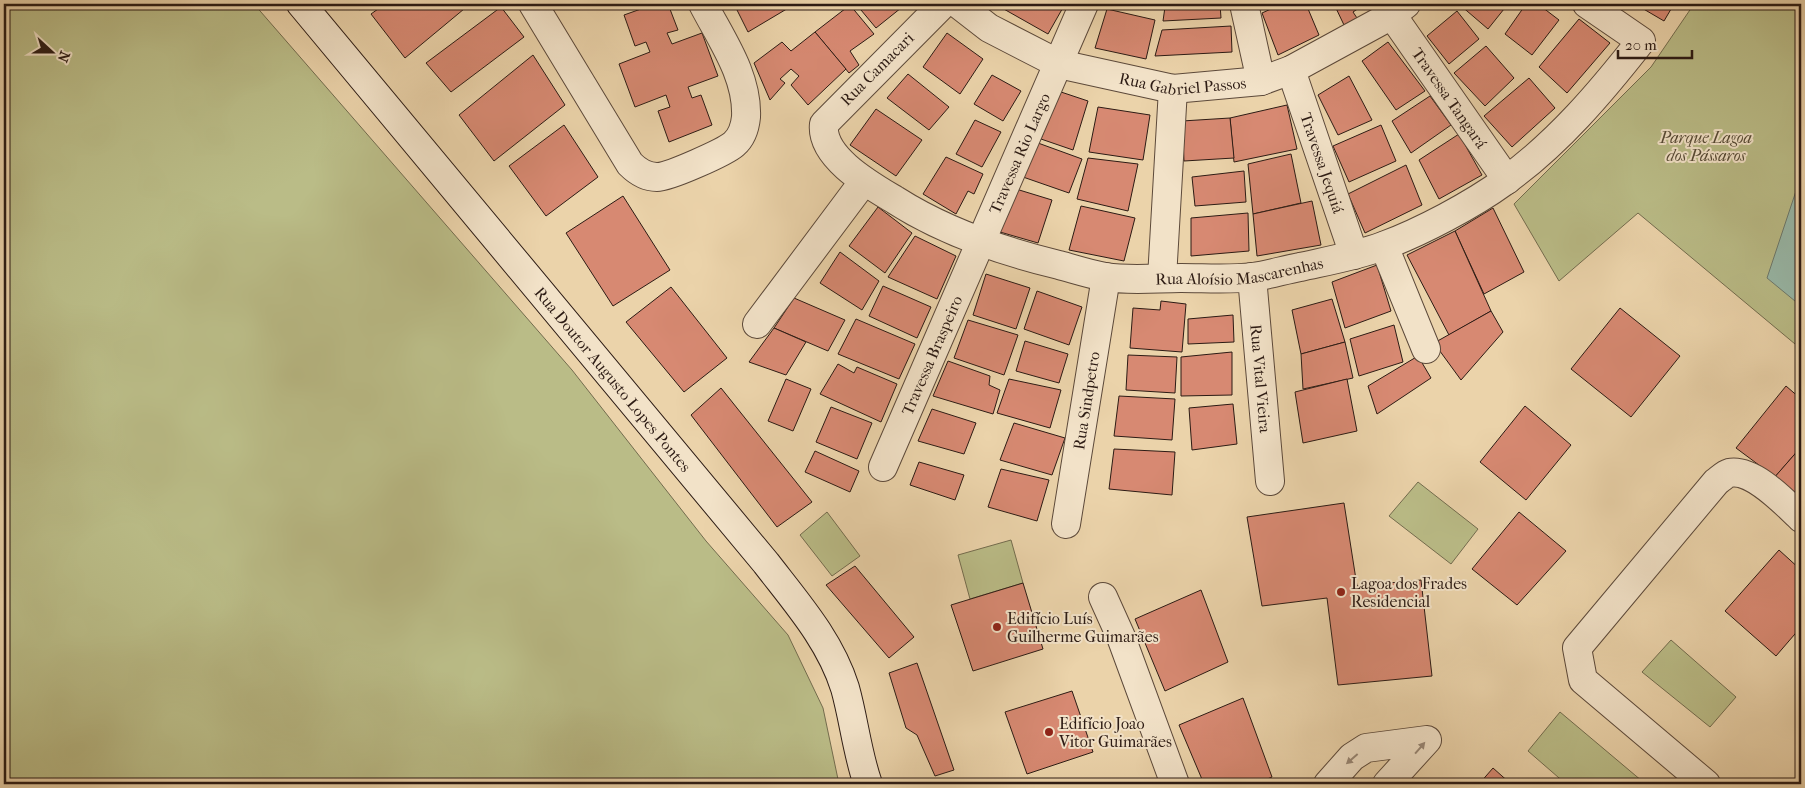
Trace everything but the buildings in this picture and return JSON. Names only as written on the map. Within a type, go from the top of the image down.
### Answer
[{"type":"street","name":"Rua Doutor Augusto Lopes Pontes","points":[[301,4],[766,563],[814,626],[832,655],[844,688],[868,784]]},
{"type":"street","points":[[533,4],[630,164],[649,176],[668,176],[734,145],[742,133],[746,119],[746,104],[742,80],[703,4]]},
{"type":"street","name":"Rua Camacari","points":[[832,114],[942,4]]},
{"type":"street","name":"Rua Gabriel Passos","points":[[958,4],[990,28],[1059,64],[1173,89],[1261,80],[1291,70],[1399,10]]},
{"type":"street","name":"Travessa Rio Largo","points":[[980,243],[1084,4]]},
{"type":"street","points":[[1244,4],[1261,80]]},
{"type":"street","name":"Rua Aloísio Mascarenhas","points":[[832,114],[824,124],[823,134],[826,142],[834,154],[864,181],[930,220],[980,243],[1106,277],[1252,277],[1354,255],[1384,246],[1451,214],[1507,180],[1555,140],[1586,109],[1641,41],[1587,4]]},
{"type":"street","name":"Travessa Tangará","points":[[1399,10],[1507,180]]},
{"type":"street","name":"Travessa Jequiá","points":[[1291,70],[1354,255]]},
{"type":"street","points":[[1162,278],[1173,89]]},
{"type":"street","points":[[757,324],[864,181]]},
{"type":"street","name":"Travessa Braspeiro","points":[[883,467],[980,243]]},
{"type":"street","points":[[1384,246],[1426,349]]},
{"type":"street","name":"Rua Sindpetro","points":[[1066,524],[1106,277]]},
{"type":"street","name":"Rua Vital Vieira","points":[[1252,277],[1270,481]]},
{"type":"street","points":[[1706,784],[1583,680],[1577,648],[1716,482],[1728,473],[1743,474],[1759,482],[1801,518]]},
{"type":"street","points":[[1103,597],[1121,637],[1175,784]]},
{"type":"street","points":[[1328,784],[1352,757],[1366,748],[1426,740],[1387,784]]},
{"type":"green space","points":[[4,4],[254,4],[572,370],[706,541],[788,635],[823,708],[839,784],[4,784]]},
{"type":"green space","name":"Parque Lagoa dos Pássaros","points":[[1694,4],[1801,4],[1801,349],[1638,213],[1559,281],[1514,204],[1651,67]]},
{"type":"green space","points":[[1418,482],[1478,529],[1451,564],[1389,516]]},
{"type":"green space","points":[[827,512],[860,556],[832,576],[800,535]]},
{"type":"green space","points":[[1011,540],[1023,583],[970,599],[958,555]]},
{"type":"green space","points":[[1671,640],[1736,697],[1710,727],[1642,672]]},
{"type":"green space","points":[[1560,712],[1642,781],[1639,784],[1566,784],[1528,751]]},
{"type":"shaded area","points":[[1801,176],[1801,306],[1767,278]]},
{"type":"place","name":"Lagoa dos Frades Residencial","points":[[1341,592]]},
{"type":"place","name":"Edifício Luís Guilherme Guimarães","points":[[997,627]]},
{"type":"place","name":"Edifício Joao Vitor Guimarães","points":[[1049,732]]}]
